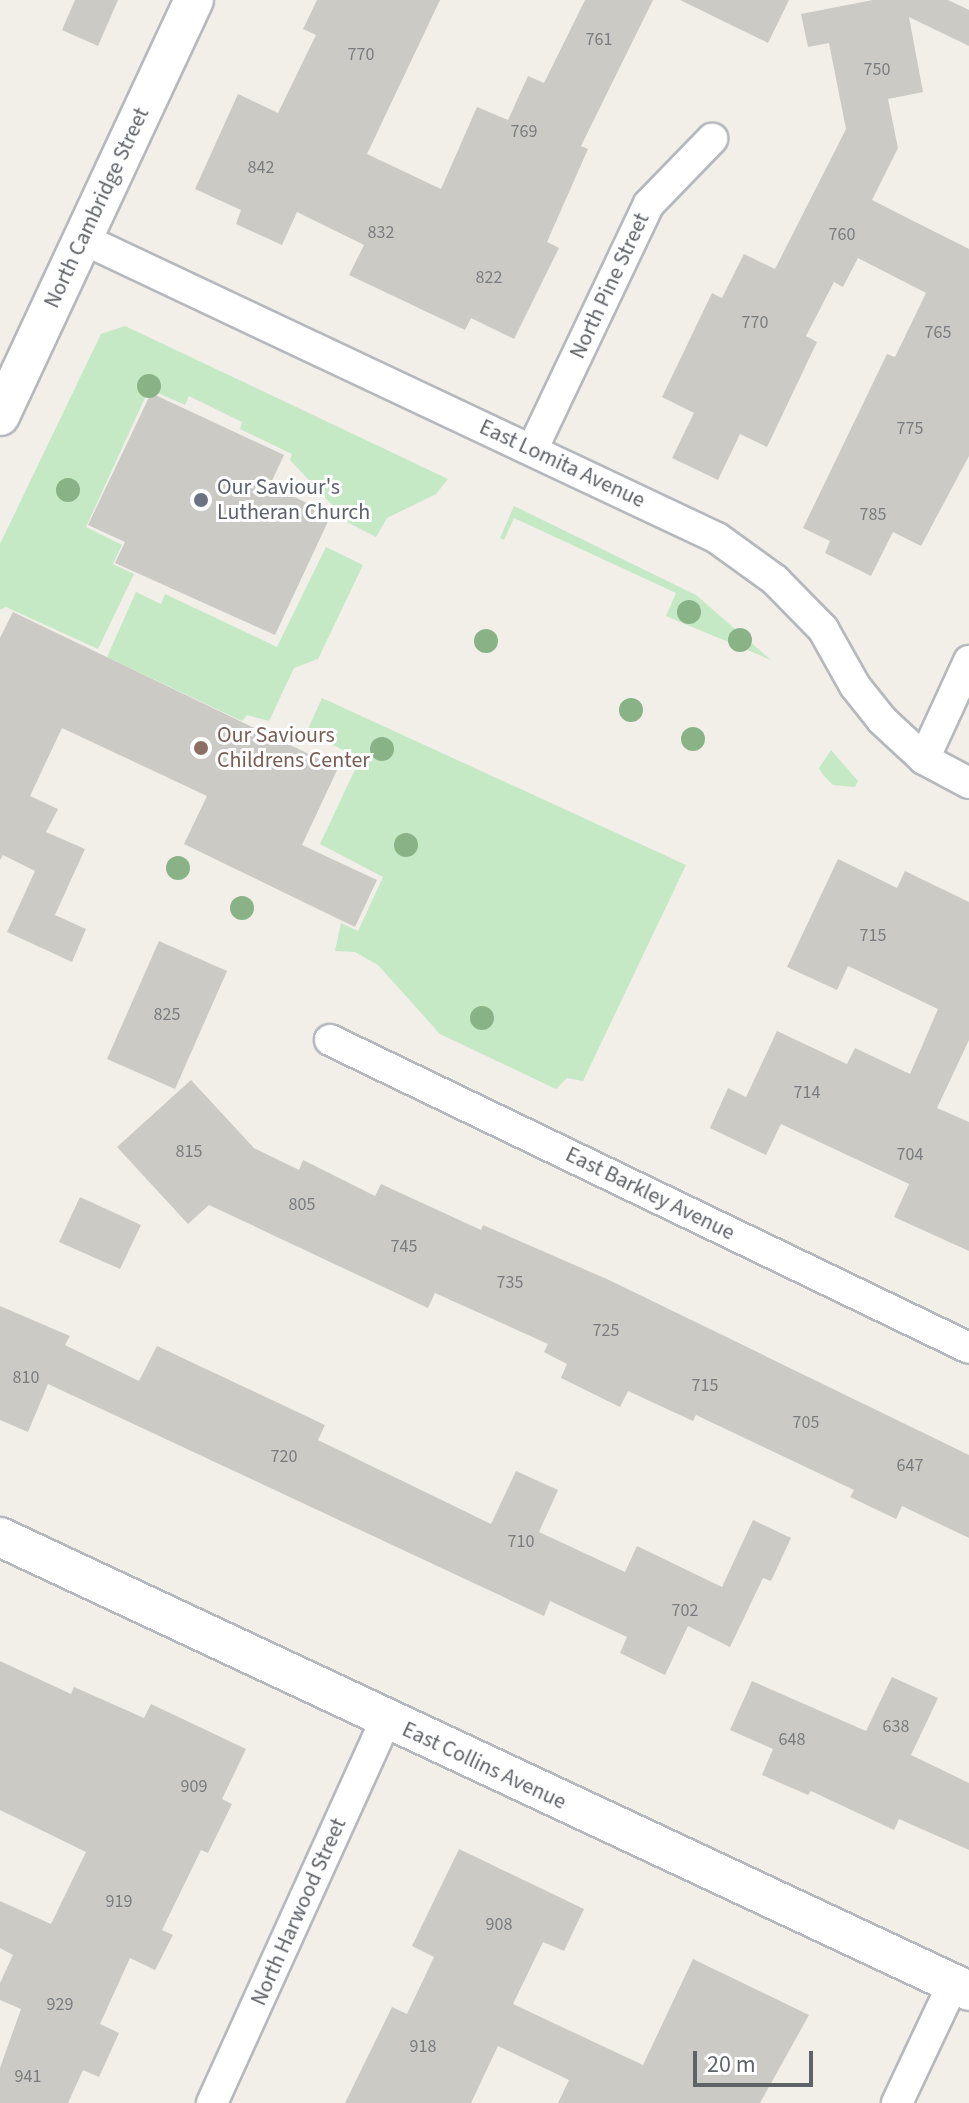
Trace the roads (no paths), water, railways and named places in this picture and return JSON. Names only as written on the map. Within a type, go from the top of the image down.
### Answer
[{"type":"street","name":"North Cambridge Street","points":[[0,416],[194,0]]},
{"type":"street","name":"North Pine Street","points":[[532,450],[649,204],[712,139]]},
{"type":"street","name":"East Lomita Avenue","points":[[83,239],[717,538],[775,580],[823,629],[855,686],[882,720],[924,759],[969,783]]},
{"type":"street","points":[[924,759],[969,661]]},
{"type":"street","name":"East Barkley Avenue","points":[[330,1040],[969,1348]]},
{"type":"street","name":"East Collins Avenue","points":[[0,1537],[961,1988]]},
{"type":"street","name":"North Harwood Street","points":[[212,2103],[386,1720]]},
{"type":"street","points":[[897,2103],[961,1988]]},
{"type":"place","name":"Our Saviour's Lutheran Church","points":[[201,500]]},
{"type":"place","name":"Our Saviours Childrens Center","points":[[201,748]]}]
